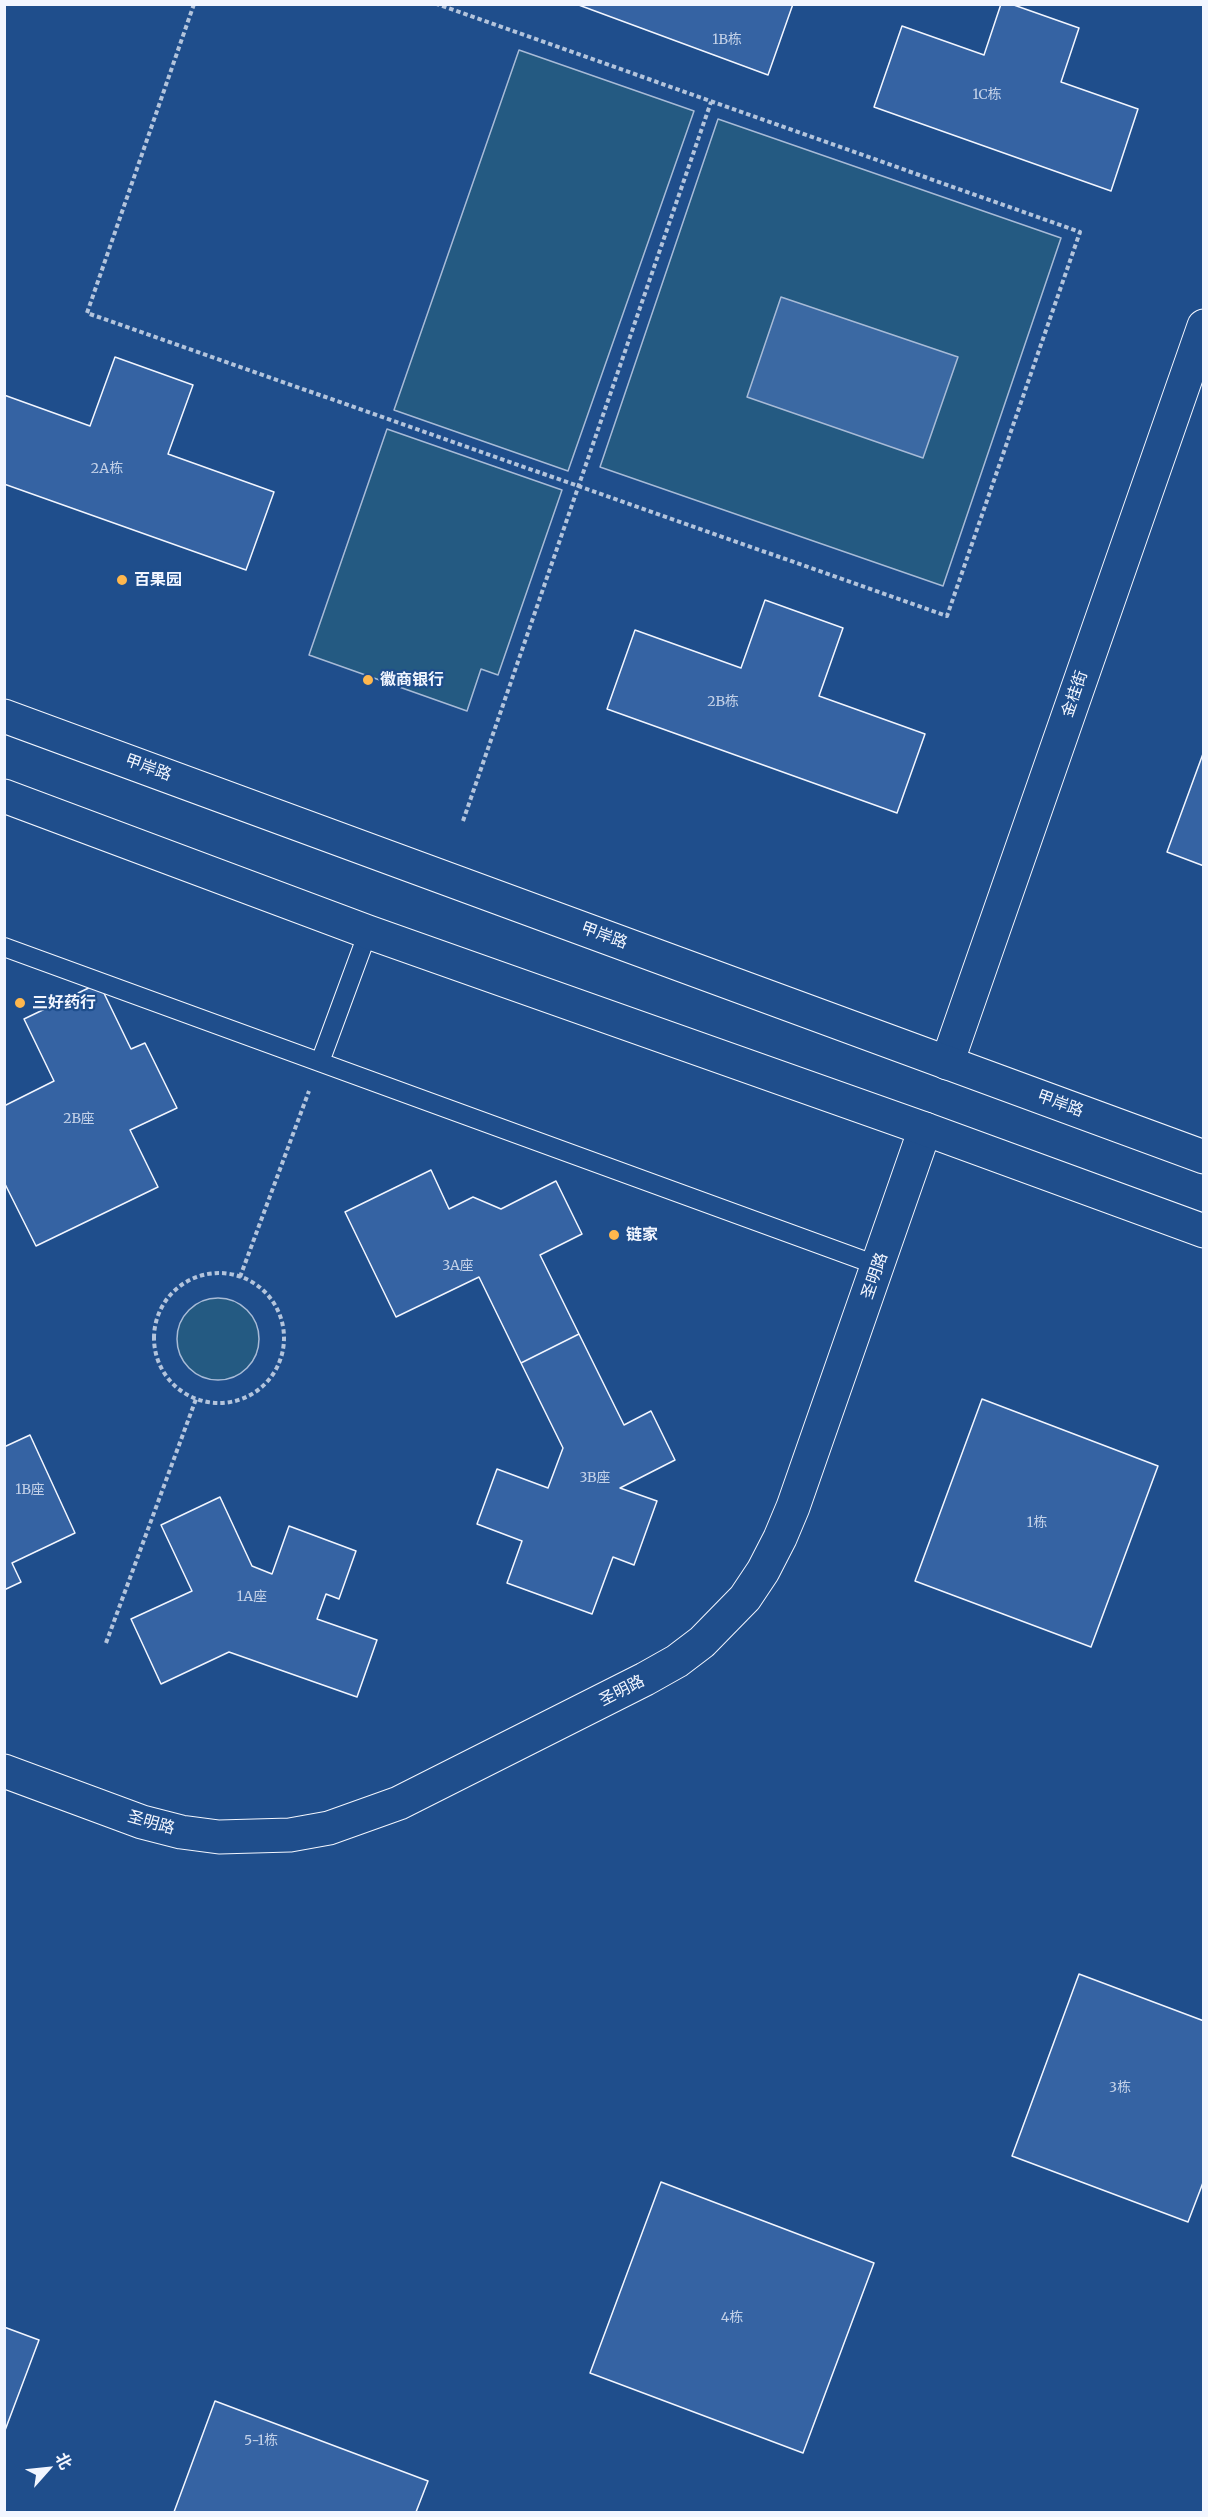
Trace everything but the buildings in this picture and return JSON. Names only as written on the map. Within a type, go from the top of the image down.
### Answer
[{"type":"main road","name":"金桂街","points":[[947,1063],[1203,326]]},
{"type":"main road","name":"甲岸路","points":[[4,716],[1203,1157]]},
{"type":"main road","points":[[4,796],[368,932],[925,1129],[1203,1231]]},
{"type":"main road","name":"圣明路","points":[[4,1772],[142,1822],[181,1832],[219,1837],[290,1835],[329,1828],[399,1803],[669,1665],[702,1642],[744,1598],[763,1571],[793,1507],[925,1129]]},
{"type":"lane","points":[[320,1062],[368,932]]},
{"type":"lane","points":[[4,947],[879,1266]]},
{"type":"path","points":[[194,4],[87,313],[946,616],[1080,232],[437,4]]},
{"type":"path","points":[[463,821],[711,102]]},
{"type":"path","points":[[240,1276],[320,1062]]},
{"type":"path","points":[[219,1273],[240,1276],[260,1288],[274,1304],[282,1322],[284,1343],[280,1363],[270,1380],[254,1394],[235,1402],[215,1403],[196,1399],[176,1388],[162,1370],[154,1349],[154,1326],[163,1305],[177,1287],[197,1277],[219,1273]]},
{"type":"path","points":[[106,1643],[196,1399]]},
{"type":"shaded area","points":[[519,50],[694,111],[568,471],[394,410]]},
{"type":"shaded area","points":[[718,119],[1061,238],[943,586],[600,467]]},
{"type":"shaded area","points":[[781,297],[958,357],[923,458],[747,397]]},
{"type":"shaded area","points":[[387,429],[562,490],[498,675],[481,669],[467,711],[309,655]]},
{"type":"shaded area","points":[[210,1298],[226,1298],[241,1304],[253,1316],[259,1331],[259,1347],[253,1362],[241,1374],[226,1380],[210,1380],[195,1374],[183,1362],[177,1347],[177,1331],[183,1316],[195,1304]]},
{"type":"place","name":"百果园","points":[[122,580]]},
{"type":"place","name":"徽商银行","points":[[368,680]]},
{"type":"place","name":"三好药行","points":[[20,1003]]},
{"type":"place","name":"链家","points":[[614,1235]]}]
